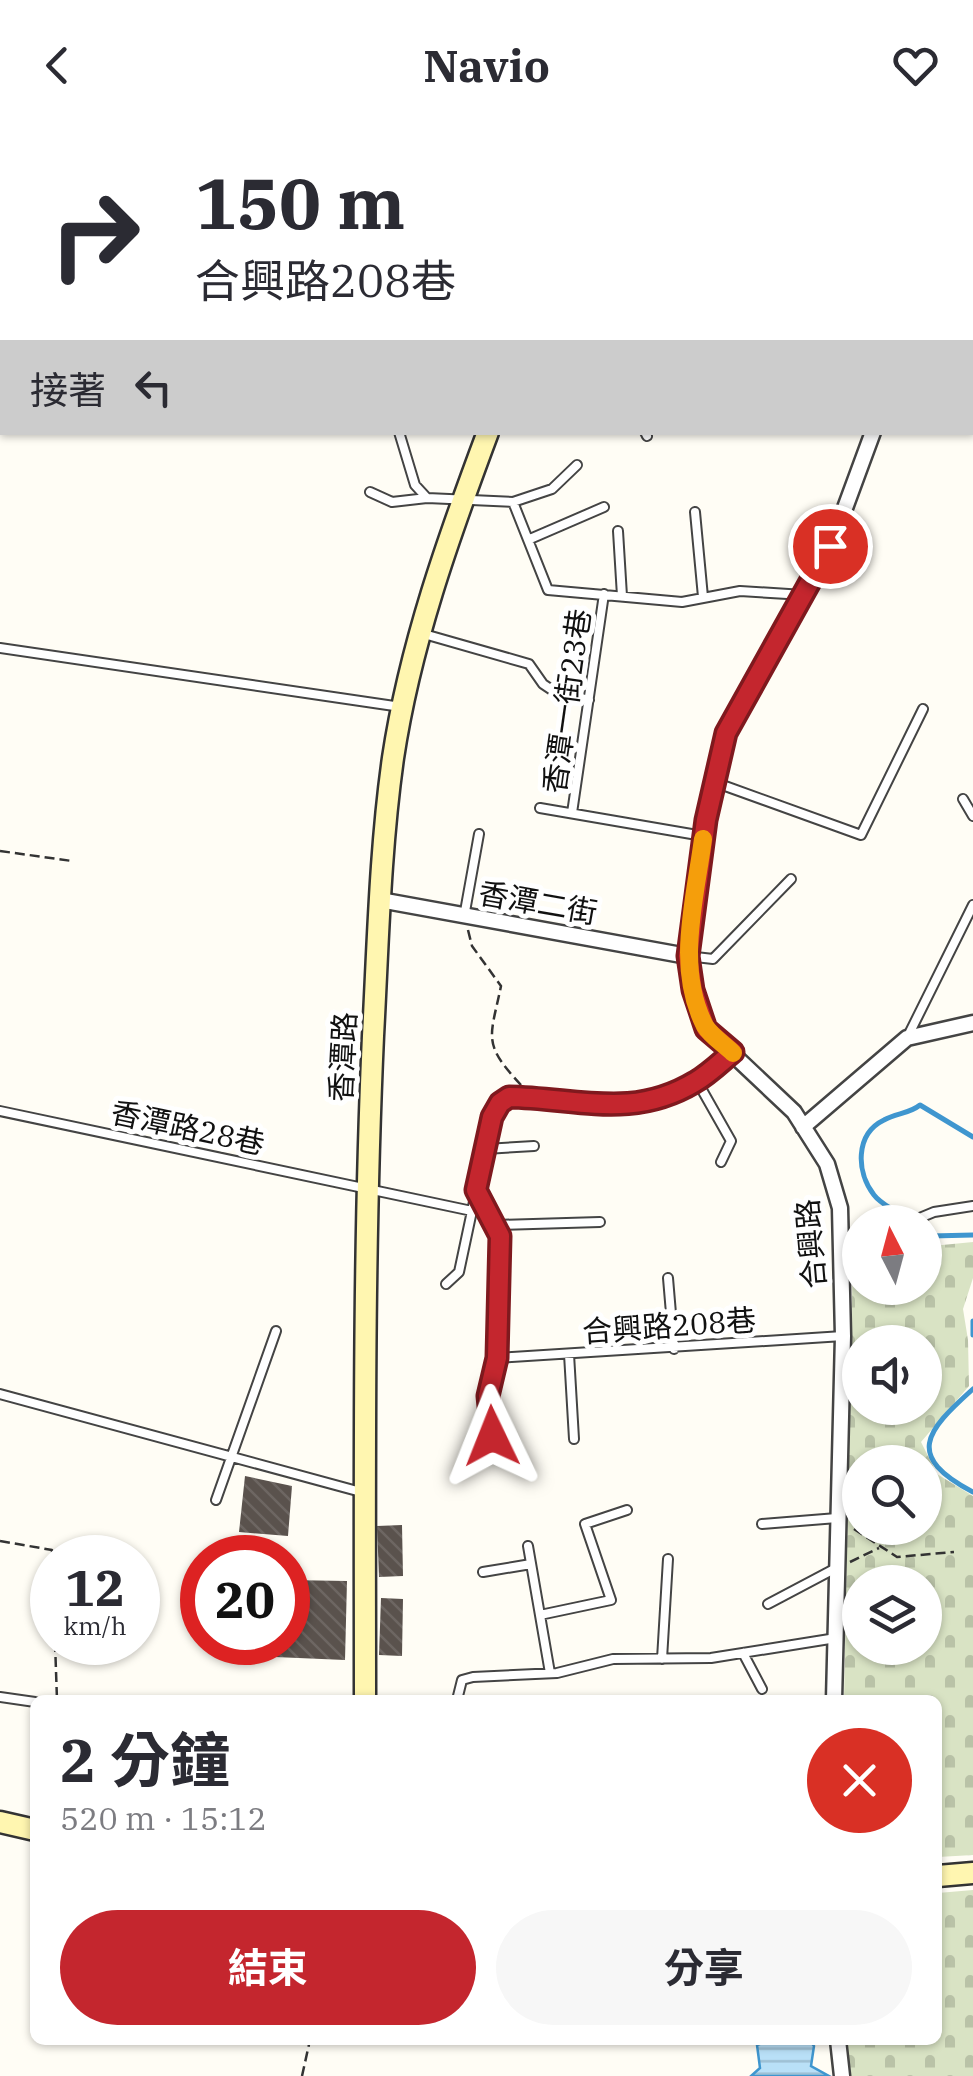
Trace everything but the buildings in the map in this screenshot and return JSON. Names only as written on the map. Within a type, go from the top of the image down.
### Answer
[{"type":"street","name":"香潭路","points":[[364,1695],[366,1187],[380,900],[394,758],[420,633],[443,552],[487,435]]},
{"type":"street","name":"合興路","points":[[843,1325],[840,1208],[827,1164],[794,1112],[706,1029],[693,990],[688,956],[704,836],[726,733],[830,546],[872,435]]},
{"type":"street","name":"香潭二街","points":[[380,900],[688,956]]},
{"type":"street","points":[[803,1126],[907,1038],[973,1023]]},
{"type":"street","name":"合興路","points":[[834,1695],[842,1372]]},
{"type":"street","points":[[0,1822],[30,1829]]},
{"type":"street","points":[[942,1876],[973,1873]]},
{"type":"street","points":[[839,2045],[842,2076]]},
{"type":"lane","points":[[401,435],[415,485],[427,498]]},
{"type":"lane","points":[[370,492],[392,502],[427,498],[513,502],[552,489],[577,465]]},
{"type":"lane","points":[[513,502],[548,590],[682,602],[740,591],[804,596]]},
{"type":"lane","points":[[530,539],[604,507]]},
{"type":"lane","points":[[695,512],[703,597]]},
{"type":"lane","points":[[618,531],[622,596]]},
{"type":"lane","name":"香潭一街23巷","points":[[572,814],[604,594]]},
{"type":"lane","points":[[420,633],[529,664],[543,684],[556,692],[588,700]]},
{"type":"lane","points":[[0,648],[404,707]]},
{"type":"lane","points":[[714,782],[861,835],[923,709]]},
{"type":"lane","points":[[963,799],[973,816]]},
{"type":"lane","points":[[540,808],[704,836]]},
{"type":"lane","points":[[464,917],[479,834]]},
{"type":"lane","points":[[688,956],[713,959],[791,879]]},
{"type":"lane","points":[[907,1038],[973,905]]},
{"type":"lane","points":[[446,1284],[459,1272],[492,1117],[500,1103],[509,1097],[532,1097],[616,1107],[657,1100],[697,1081],[733,1052]]},
{"type":"lane","points":[[697,1081],[731,1141],[721,1162]]},
{"type":"lane","name":"香潭路28巷","points":[[0,1111],[472,1210]]},
{"type":"lane","points":[[485,1149],[534,1146]]},
{"type":"lane","points":[[476,1190],[500,1236],[497,1358],[488,1396],[492,1436]]},
{"type":"lane","points":[[942,1211],[973,1206]]},
{"type":"lane","points":[[495,1225],[600,1222]]},
{"type":"lane","points":[[668,1278],[674,1349]]},
{"type":"lane","points":[[216,1500],[276,1330]]},
{"type":"lane","name":"合興路208巷","points":[[497,1358],[842,1336]]},
{"type":"lane","points":[[569,1354],[574,1439]]},
{"type":"lane","points":[[0,1394],[365,1493]]},
{"type":"lane","points":[[540,1615],[611,1600],[585,1524],[628,1510]]},
{"type":"lane","points":[[762,1524],[838,1518]]},
{"type":"lane","points":[[528,1546],[550,1673]]},
{"type":"lane","points":[[662,1659],[668,1558]]},
{"type":"lane","points":[[484,1572],[532,1564]]},
{"type":"lane","points":[[768,1604],[838,1567]]},
{"type":"lane","points":[[458,1695],[462,1680],[473,1677],[550,1673],[612,1659],[711,1658],[836,1638]]},
{"type":"lane","points":[[743,1653],[762,1689]]},
{"type":"lane","points":[[0,1697],[30,1701]]},
{"type":"path","points":[[0,851],[72,861]]},
{"type":"path","points":[[464,917],[472,946],[501,986],[490,1041],[497,1060],[532,1097]]},
{"type":"path","points":[[838,1518],[896,1557],[954,1552]]},
{"type":"path","points":[[0,1541],[30,1546]]},
{"type":"path","points":[[838,1567],[881,1548]]},
{"type":"path","points":[[55,1665],[56,1695]]},
{"type":"path","points":[[302,2076],[309,2045]]},
{"type":"green space","points":[[973,1242],[973,1278],[963,1309],[969,1386],[942,1418],[942,1325],[851,1325],[852,1305],[942,1305],[942,1245]]},
{"type":"green space","points":[[849,1425],[936,1425],[922,1445],[849,1445]]},
{"type":"green space","points":[[942,1477],[973,1496],[973,1855],[942,1857],[942,1695],[844,1695],[845,1665],[942,1665],[942,1565],[847,1565],[847,1545],[942,1545]]},
{"type":"green space","points":[[973,1890],[973,2076],[847,2076],[844,2045],[942,2045],[942,1893]]},
{"type":"water","points":[[757,2045],[813,2045],[811,2066],[829,2076],[751,2076],[760,2068]]},
{"type":"waterway","points":[[886,1205],[868,1186],[862,1165],[863,1144],[875,1126],[920,1105],[973,1137]]},
{"type":"waterway","points":[[942,1236],[973,1235]]},
{"type":"waterway","points":[[973,1321],[973,1335]]},
{"type":"waterway","points":[[973,1389],[943,1418],[929,1443],[930,1455],[938,1467],[973,1492]]},
{"type":"slow traffic","points":[[703,839],[688,956],[693,990],[706,1029],[733,1053]]},
{"type":"route","points":[[492,1436],[488,1396],[497,1358],[500,1236],[476,1190],[492,1117],[509,1097],[616,1107],[657,1100],[697,1081],[733,1052],[706,1029],[693,990],[688,956],[706,820],[726,733],[830,546]]}]
